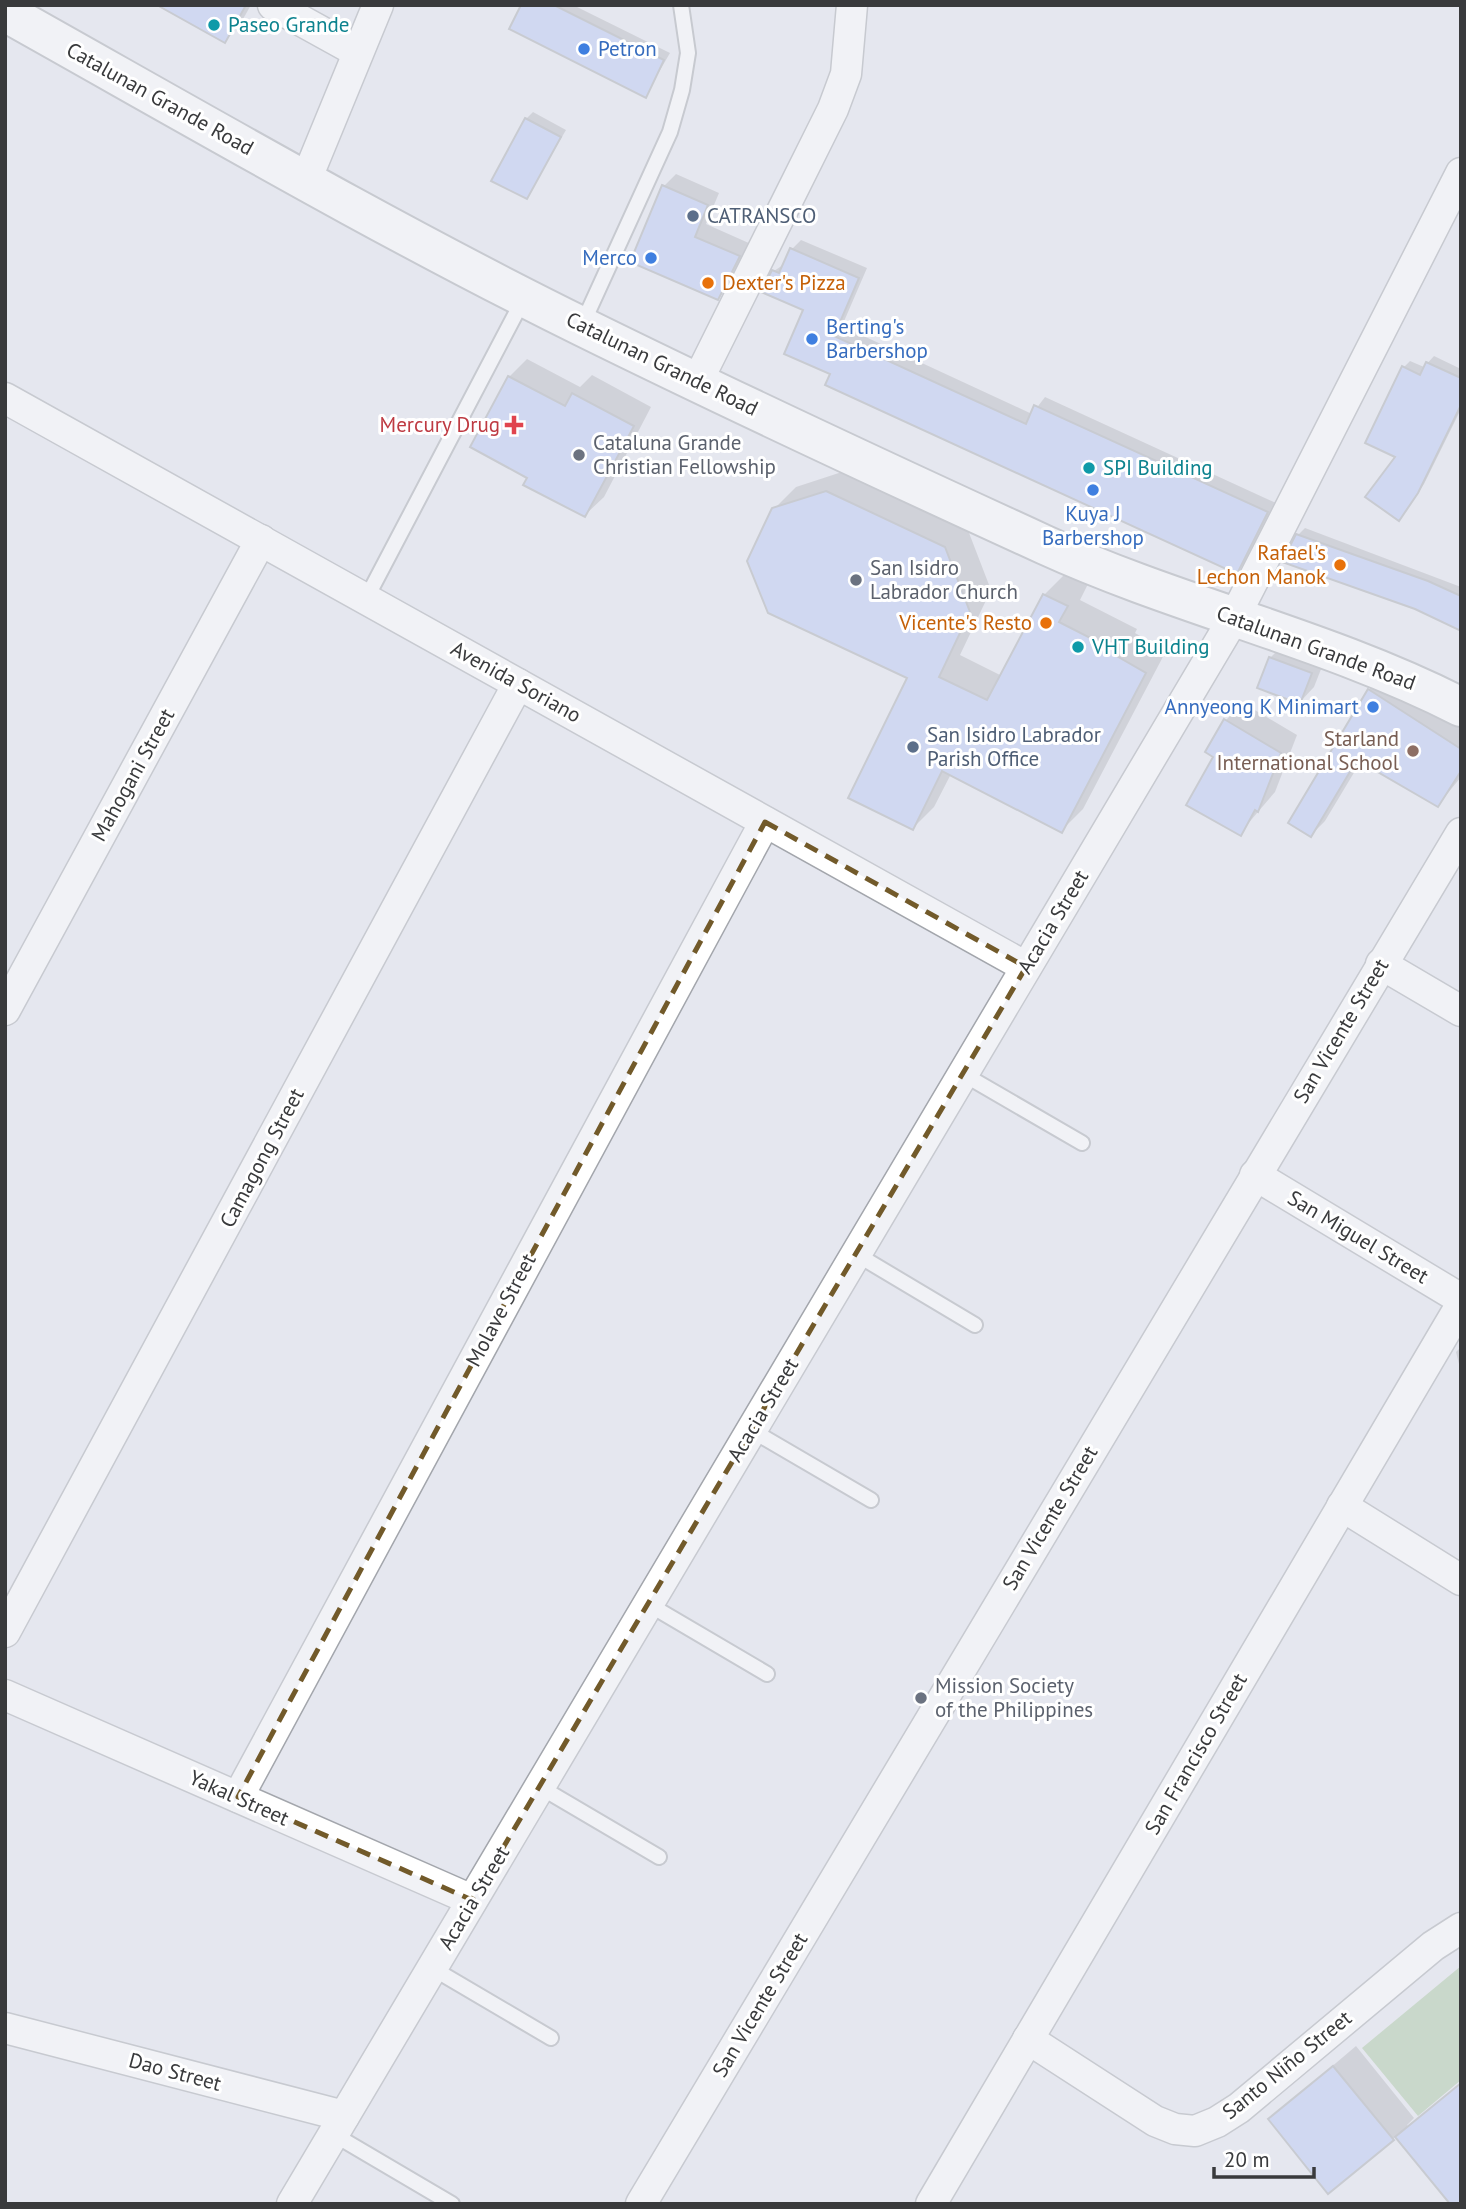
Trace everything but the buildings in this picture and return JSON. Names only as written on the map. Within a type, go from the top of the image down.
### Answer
[{"type":"main road","name":"Catalunan Grande Road","points":[[5,12],[306,180],[581,326],[697,382],[1072,557],[1349,656],[1410,681],[1461,707]]},
{"type":"street","points":[[273,5],[358,52]]},
{"type":"street","points":[[306,180],[378,5]]},
{"type":"street","points":[[697,382],[832,109],[846,75],[852,5]]},
{"type":"street","name":"Acacia Street","points":[[292,2204],[1235,616],[1461,173]]},
{"type":"street","name":"Avenida Soriano","points":[[5,398],[1026,967]]},
{"type":"street","name":"Mahogani Street","points":[[5,1010],[261,540]]},
{"type":"street","name":"Camagong Street","points":[[5,1632],[518,684]]},
{"type":"street","name":"Molave Street","points":[[237,1797],[765,822]]},
{"type":"street","name":"San Vicente Street","points":[[641,2204],[1461,833]]},
{"type":"street","points":[[1381,964],[1461,1011]]},
{"type":"street","name":"San Miguel Street","points":[[1255,1175],[1461,1299]]},
{"type":"street","name":"San Francisco Street","points":[[932,2204],[1461,1305]]},
{"type":"street","points":[[1342,1506],[1461,1580]]},
{"type":"street","name":"Yakal Street","points":[[5,1695],[472,1900]]},
{"type":"street","name":"Santo Niño Street","points":[[1028,2039],[1156,2120],[1175,2129],[1195,2131],[1239,2108],[1433,1947],[1461,1928]]},
{"type":"street","name":"Dao Street","points":[[5,2028],[339,2125]]},
{"type":"lane","points":[[581,326],[670,132],[682,90],[688,53],[681,5]]},
{"type":"lane","points":[[366,598],[525,297]]},
{"type":"lane","points":[[963,1074],[1082,1143]]},
{"type":"lane","points":[[856,1254],[975,1325]]},
{"type":"lane","points":[[751,1430],[871,1500]]},
{"type":"lane","points":[[648,1604],[767,1674]]},
{"type":"lane","points":[[540,1787],[659,1857]]},
{"type":"lane","points":[[432,1968],[551,2038]]},
{"type":"lane","points":[[339,2125],[452,2204]]},
{"type":"highlighted area","points":[[765,822],[1026,967],[472,1900],[238,1797]]},
{"type":"green space","points":[[1461,1966],[1461,2080],[1418,2116],[1362,2048]]},
{"type":"place","name":"Paseo Grande","points":[[214,25]]},
{"type":"place","name":"Petron","points":[[584,49]]},
{"type":"place","name":"CATRANSCO","points":[[693,216]]},
{"type":"place","name":"Merco","points":[[651,258]]},
{"type":"place","name":"Dexter's Pizza","points":[[708,283]]},
{"type":"place","name":"Berting's Barbershop","points":[[812,339]]},
{"type":"place","name":"Mercury Drug","points":[[514,425]]},
{"type":"place","name":"Cataluna Grande Christian Fellowship","points":[[579,455]]},
{"type":"place","name":"SPI Building","points":[[1089,468]]},
{"type":"place","name":"Kuya J Barbershop","points":[[1093,490]]},
{"type":"place","name":"Rafael's Lechon Manok","points":[[1340,565]]},
{"type":"place","name":"San Isidro Labrador Church","points":[[856,580]]},
{"type":"place","name":"Vicente's Resto","points":[[1046,623]]},
{"type":"place","name":"VHT Building","points":[[1078,647]]},
{"type":"place","name":"Annyeong K Minimart","points":[[1373,707]]},
{"type":"place","name":"San Isidro Labrador Parish Office","points":[[913,747]]},
{"type":"place","name":"Starland International School","points":[[1413,751]]},
{"type":"place","name":"Mission Society of the Philippines","points":[[921,1698]]}]
